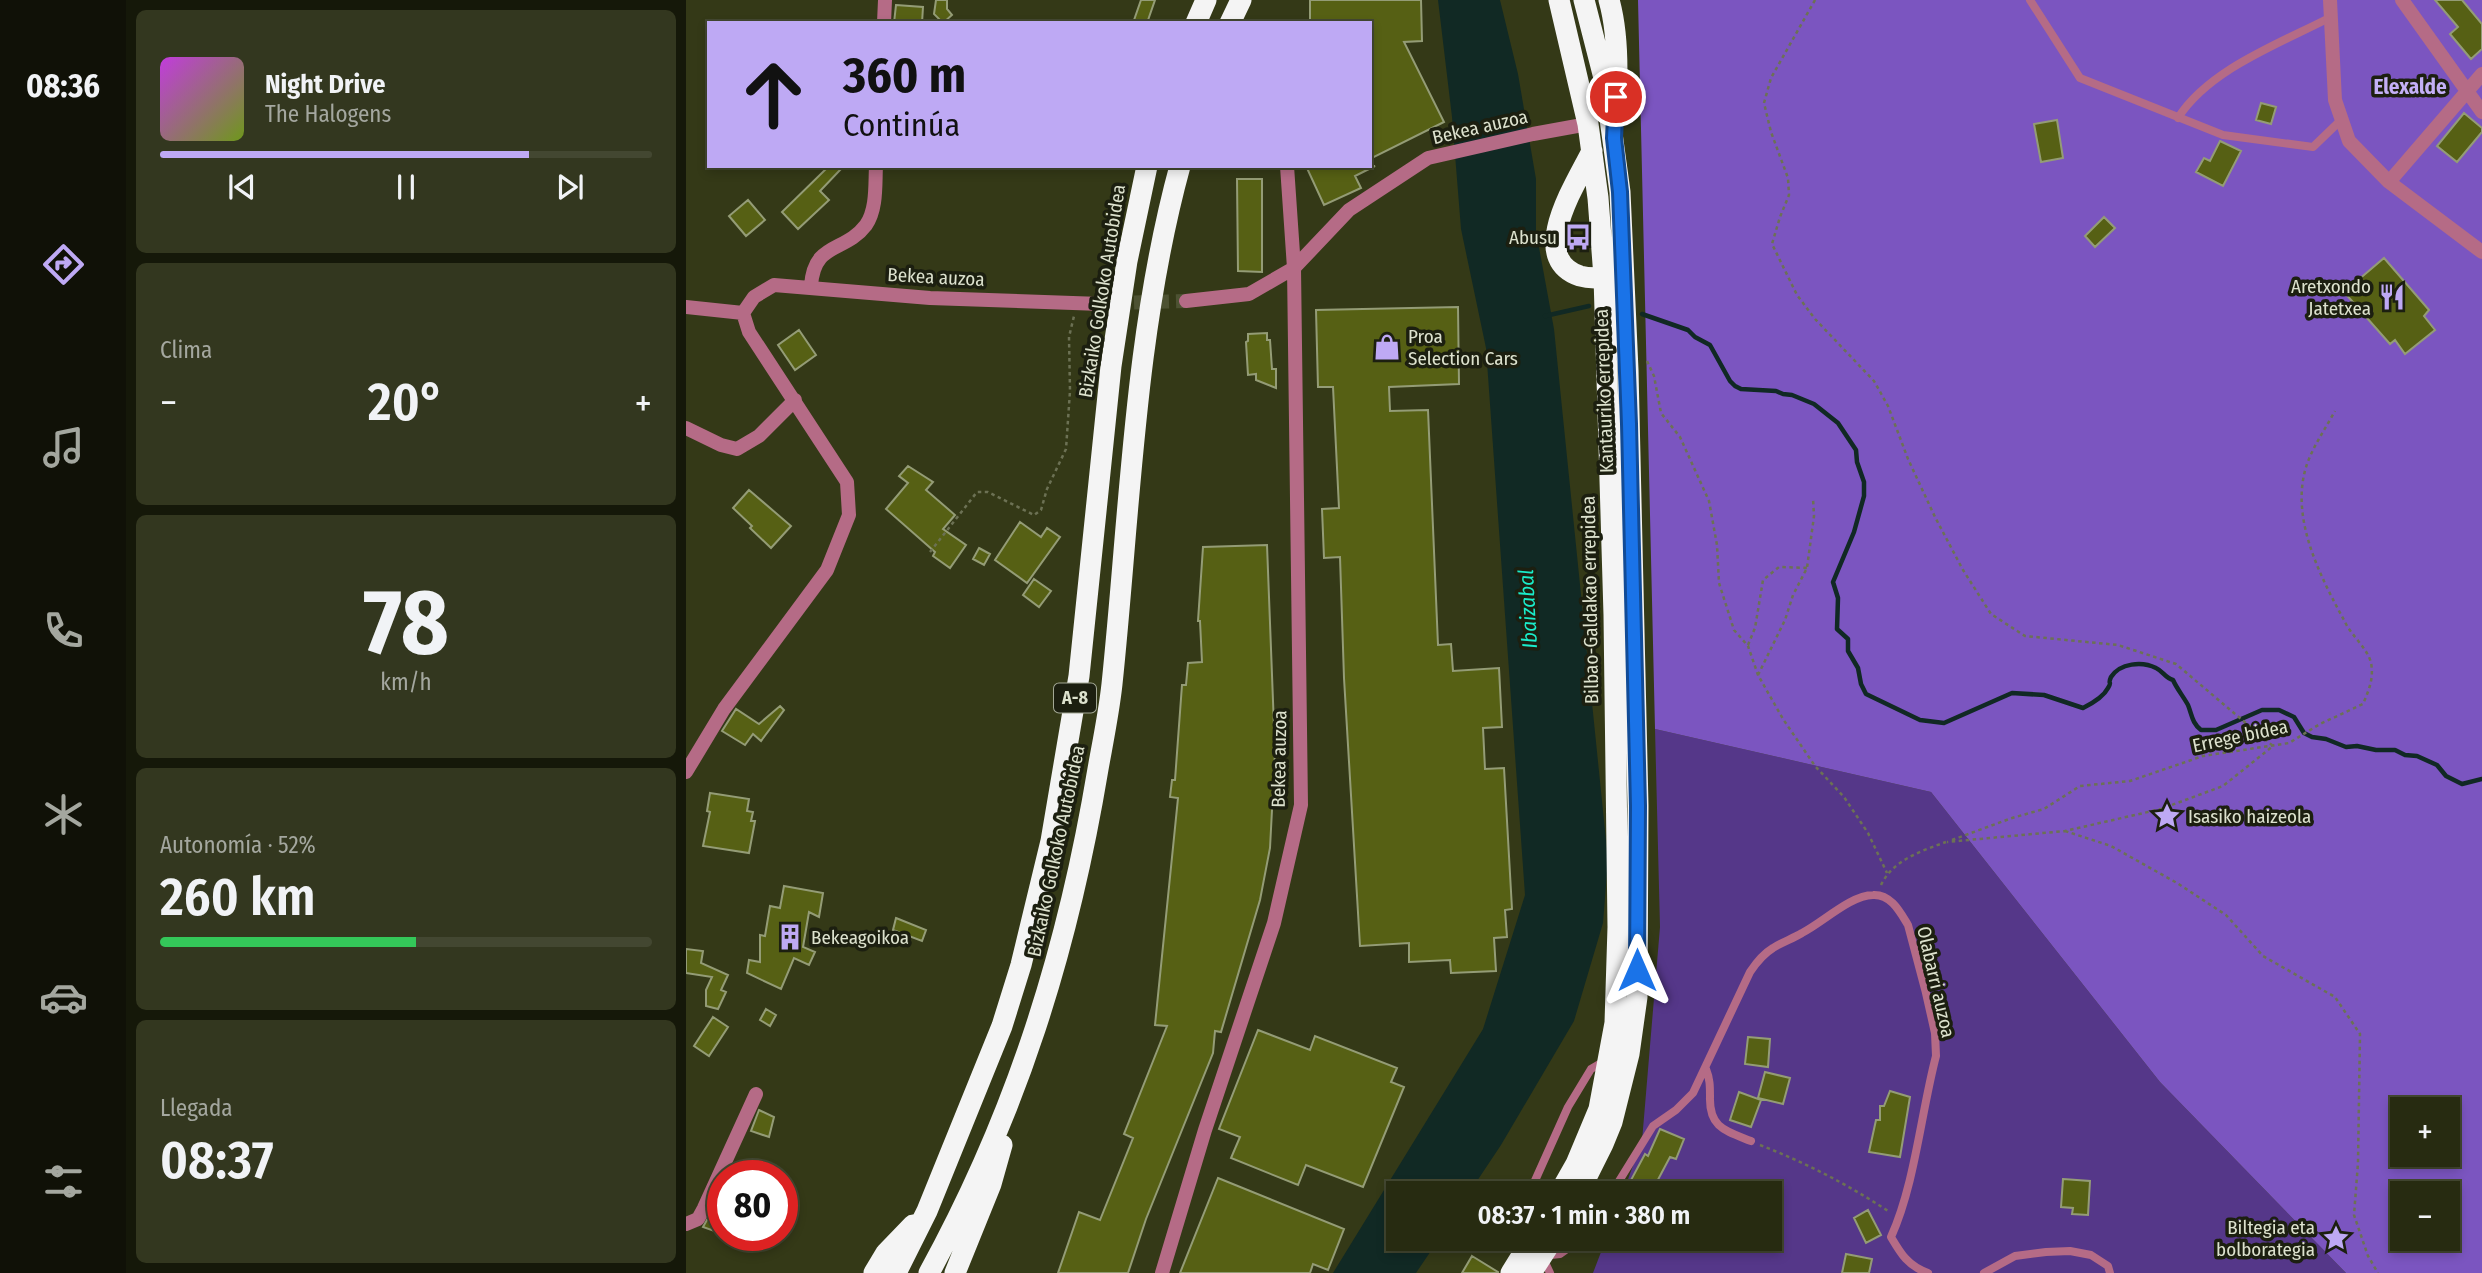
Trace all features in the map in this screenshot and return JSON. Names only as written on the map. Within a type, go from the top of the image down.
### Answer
[{"type":"highway","points":[[1197,21],[1206,0]]},
{"type":"highway","points":[[1231,21],[1241,0]]},
{"type":"highway","name":"Bilbao-Galdakao errepidea","points":[[1559,0],[1588,124],[1614,276],[1618,927],[1615,1023],[1599,1110],[1566,1181]]},
{"type":"highway","name":"Kantauriko errepidea","points":[[1584,0],[1605,82],[1620,192],[1614,276],[1628,370],[1637,778],[1637,997],[1629,1054],[1612,1122],[1585,1181]]},
{"type":"highway","points":[[1611,0],[1615,22],[1617,77],[1614,138]]},
{"type":"highway","points":[[1592,151],[1563,210],[1554,248],[1559,259],[1570,271],[1580,276],[1614,276]]},
{"type":"highway","name":"Bizkaiko Golkoko Autobidea","points":[[896,1273],[927,1211],[1002,1026],[1021,965],[1051,841],[1079,676],[1111,366],[1127,261],[1147,168]]},
{"type":"highway","name":"Bizkaiko Golkoko Autobidea","points":[[929,1273],[956,1224],[1029,1052],[1054,973],[1086,839],[1111,688],[1141,380],[1162,241],[1180,168]]},
{"type":"highway","points":[[955,1273],[991,1184],[1029,1052]]},
{"type":"highway","points":[[874,1273],[886,1252],[927,1211]]},
{"type":"highway","points":[[1511,1273],[1538,1252]]},
{"type":"street","points":[[884,21],[885,0]]},
{"type":"street","points":[[2330,0],[2335,100],[2349,141],[2389,182],[2482,252]]},
{"type":"street","points":[[2402,0],[2482,112]]},
{"type":"street","points":[[2389,182],[2482,74]]},
{"type":"street","name":"Bekea auzoa","points":[[1185,301],[1250,295],[1294,268],[1349,210],[1428,158],[1588,124]]},
{"type":"street","points":[[811,286],[812,271],[818,258],[866,224],[874,202],[876,168]]},
{"type":"street","name":"Bekea auzoa","points":[[1161,1273],[1274,923],[1301,805],[1294,268],[1287,168]]},
{"type":"street","name":"Bekea auzoa","points":[[743,313],[754,297],[774,285],[930,298],[1101,304]]},
{"type":"street","points":[[686,307],[743,313],[749,332],[847,482],[849,515],[827,570],[724,709],[686,772]]},
{"type":"street","points":[[686,428],[721,445],[737,449],[759,436],[795,400]]},
{"type":"street","points":[[686,1224],[698,1219],[704,1208],[756,1094]]},
{"type":"lane","points":[[2030,0],[2080,78],[2222,135],[2313,148],[2341,120]]},
{"type":"lane","points":[[2178,118],[2187,103],[2218,76],[2331,17]]},
{"type":"lane","points":[[1619,1181],[1653,1126],[1676,1110],[1693,1093],[1750,971],[1758,960],[1772,948],[1804,933],[1860,897],[1876,894]]},
{"type":"lane","name":"Olabarri auzoa","points":[[1876,894],[1888,899],[1899,909],[1908,925],[1934,1033],[1936,1056],[1900,1218],[1891,1237],[1902,1257],[1915,1269],[1928,1273]]},
{"type":"lane","points":[[1536,1181],[1568,1107],[1591,1069],[1609,1059]]},
{"type":"lane","points":[[1706,1069],[1710,1078],[1709,1109],[1714,1122],[1725,1131],[1751,1141]]},
{"type":"lane","points":[[1538,1252],[1560,1254],[1564,1251]]},
{"type":"lane","points":[[1984,1273],[2015,1256],[2070,1251],[2091,1255],[2108,1266],[2110,1273]]},
{"type":"path","points":[[1815,0],[1771,78],[1764,103],[1787,178],[1789,195],[1772,244],[1797,295],[1874,381],[1884,398],[1908,459],[1962,570],[1991,614],[2025,636],[2118,645],[2176,664],[2273,746],[2223,786],[2161,808],[2065,831],[1947,842]]},
{"type":"path","points":[[930,552],[976,492],[988,492],[1034,515],[1041,510],[1047,489],[1066,449],[1071,376],[1069,337],[1078,303]]},
{"type":"path","points":[[1643,352],[1654,376],[1661,413],[1680,437],[1709,501],[1717,545],[1719,583],[1734,631],[1748,646],[1758,675],[1783,719],[1815,766],[1843,797],[1868,833],[1887,873]]},
{"type":"path","name":"Errege bidea","points":[[1876,894],[1887,873],[1914,853],[2044,809],[2080,786],[2130,781],[2203,755],[2289,743],[2320,724],[2362,704],[2372,683],[2371,661],[2346,624],[2312,553],[2304,524],[2302,499],[2306,467],[2316,443],[2335,411]]},
{"type":"path","points":[[1758,675],[1807,568],[1814,516],[1813,498]]},
{"type":"path","points":[[1748,646],[1755,628],[1763,580],[1779,568],[1807,568]]},
{"type":"path","points":[[2065,831],[2111,846],[2177,883],[2226,915],[2263,956],[2335,997],[2360,1034],[2358,1163],[2354,1215],[2368,1256],[2378,1273]]},
{"type":"path","points":[[1751,1141],[1828,1175],[1900,1218]]},
{"type":"shaded area","points":[[1638,0],[2482,0],[2482,1273],[2346,1273],[2160,1082],[1931,792],[1655,729]]},
{"type":"shaded area","points":[[1655,729],[1931,792],[2160,1082],[2346,1273],[1593,1273],[1601,1251],[1782,1251],[1782,1181],[1627,1181],[1642,1141],[1660,927]]},
{"type":"water","name":"Ibaizabal","points":[[1438,0],[1500,0],[1518,74],[1536,179],[1536,231],[1554,329],[1608,860],[1603,923],[1574,1021],[1477,1181],[1390,1181],[1483,1029],[1525,895],[1486,348],[1461,229],[1452,117]]},
{"type":"water","points":[[1386,1187],[1386,1251],[1431,1251],[1416,1273],[1333,1273]]},
{"type":"building","points":[[936,0],[947,0],[947,9],[952,15],[941,21],[934,14]]},
{"type":"building","points":[[1141,0],[1155,0],[1148,21],[1134,21]]},
{"type":"building","points":[[1310,0],[1421,0],[1422,41],[1404,42],[1444,122],[1372,158],[1372,21],[1310,21]]},
{"type":"building","points":[[2435,0],[2462,0],[2482,24],[2482,49],[2471,59],[2450,34],[2458,27]]},
{"type":"building","points":[[896,5],[923,7],[922,21],[894,21]]},
{"type":"building","points":[[2261,103],[2276,107],[2271,124],[2256,120]]},
{"type":"building","points":[[2464,113],[2482,128],[2482,132],[2457,162],[2437,146]]},
{"type":"building","points":[[2057,120],[2063,158],[2041,162],[2034,124]]},
{"type":"building","points":[[2220,141],[2241,151],[2223,186],[2196,172],[2204,158],[2210,161]]},
{"type":"building","points":[[827,168],[841,169],[820,191],[829,200],[798,229],[782,212]]},
{"type":"building","points":[[1307,168],[1371,168],[1355,176],[1361,188],[1324,205]]},
{"type":"building","points":[[1237,179],[1262,179],[1262,272],[1238,271]]},
{"type":"building","points":[[748,200],[765,220],[746,236],[729,216]]},
{"type":"building","points":[[2104,217],[2115,228],[2095,247],[2085,236]]},
{"type":"building","points":[[2384,258],[2429,310],[2424,316],[2435,330],[2405,354],[2395,340],[2390,344],[2344,292]]},
{"type":"building","points":[[1458,307],[1459,384],[1389,387],[1390,411],[1428,410],[1438,645],[1451,644],[1453,671],[1499,668],[1502,727],[1483,728],[1485,769],[1504,768],[1512,909],[1505,910],[1507,937],[1494,938],[1496,971],[1451,973],[1450,960],[1409,962],[1409,943],[1360,946],[1344,678],[1340,557],[1324,558],[1322,509],[1339,508],[1333,387],[1318,387],[1316,310]]},
{"type":"building","points":[[799,330],[816,355],[795,370],[778,345]]},
{"type":"building","points":[[1267,333],[1272,369],[1276,369],[1276,388],[1256,380],[1256,374],[1248,375],[1248,334]]},
{"type":"building","points":[[908,466],[933,482],[926,490],[955,515],[943,529],[966,545],[950,568],[933,556],[935,552],[886,509],[908,483],[899,476]]},
{"type":"building","points":[[749,490],[791,526],[771,548],[733,508]]},
{"type":"building","points":[[1020,522],[1041,537],[1047,528],[1060,537],[1027,583],[995,560]]},
{"type":"building","points":[[1267,545],[1275,753],[1270,848],[1260,900],[1221,1032],[1215,1031],[1213,1053],[1146,1219],[1128,1273],[1058,1273],[1079,1212],[1100,1220],[1133,1138],[1124,1134],[1167,1026],[1155,1025],[1178,798],[1170,797],[1172,780],[1175,780],[1182,685],[1186,685],[1188,663],[1202,662],[1198,621],[1203,547]]},
{"type":"building","points":[[979,548],[990,554],[984,565],[973,559]]},
{"type":"building","points":[[1034,579],[1051,591],[1039,607],[1023,595]]},
{"type":"building","points":[[780,706],[784,710],[761,741],[753,734],[745,745],[722,731],[736,709],[759,724]]},
{"type":"building","points":[[710,793],[749,799],[747,811],[753,812],[751,821],[755,821],[749,853],[703,846],[710,812],[707,811]]},
{"type":"building","name":"Bekeagoikoa","points":[[784,886],[823,893],[819,917],[809,912],[803,947],[815,952],[809,965],[794,958],[781,989],[747,973],[749,960],[760,962],[760,935],[765,936],[770,906],[780,908]]},
{"type":"building","points":[[896,918],[926,930],[922,941],[893,930]]},
{"type":"building","points":[[686,949],[703,951],[701,963],[728,975],[721,990],[726,992],[718,1009],[706,1006],[706,990],[712,977],[686,973]]},
{"type":"building","points":[[766,1009],[776,1015],[770,1026],[760,1020]]},
{"type":"building","points":[[713,1017],[728,1027],[709,1056],[694,1046]]},
{"type":"building","points":[[1258,1030],[1310,1050],[1315,1036],[1397,1068],[1391,1082],[1404,1087],[1363,1187],[1306,1165],[1298,1185],[1231,1158],[1240,1137],[1219,1129]]},
{"type":"building","points":[[1748,1037],[1770,1039],[1768,1067],[1745,1064]]},
{"type":"building","points":[[1765,1072],[1790,1078],[1783,1104],[1758,1098]]},
{"type":"building","points":[[1890,1091],[1910,1097],[1900,1157],[1869,1152],[1876,1120],[1880,1120],[1880,1106],[1884,1106]]},
{"type":"building","points":[[1739,1092],[1761,1100],[1751,1127],[1730,1120]]},
{"type":"building","points":[[759,1110],[774,1117],[769,1137],[751,1131]]},
{"type":"building","points":[[1660,1129],[1684,1139],[1676,1159],[1670,1157],[1657,1181],[1631,1180],[1645,1154],[1648,1156]]},
{"type":"building","points":[[1218,1178],[1344,1229],[1328,1270],[1313,1264],[1310,1273],[1180,1273]]},
{"type":"building","points":[[2063,1179],[2090,1181],[2088,1215],[2072,1214],[2073,1208],[2061,1207]]},
{"type":"building","points":[[1868,1210],[1881,1235],[1866,1243],[1854,1218]]},
{"type":"building","points":[[1846,1254],[1872,1259],[1869,1273],[1842,1273]]},
{"type":"building","points":[[1472,1256],[1498,1272],[1498,1273],[1462,1273]]},
{"type":"waterway","points":[[1545,316],[1589,306]]},
{"type":"waterway","points":[[1642,314],[1688,330],[1710,345],[1735,386],[1741,389],[1776,391],[1814,404],[1838,423],[1856,450],[1864,482],[1864,496],[1854,532],[1833,582],[1838,598],[1837,629],[1848,639],[1848,651],[1858,668],[1866,694],[1920,720],[1944,723],[2012,693],[2044,695],[2083,708],[2104,694],[2115,672],[2126,666],[2144,664],[2158,669],[2173,680],[2188,705],[2194,722],[2201,730],[2216,730],[2262,710],[2279,710],[2294,717],[2304,733],[2312,737],[2346,747],[2395,750],[2405,755],[2417,756],[2437,765],[2446,776],[2462,784],[2482,779]]},
{"type":"tunnel","points":[[1113,303],[1186,301]]},
{"type":"place","name":"Abusu","points":[[1578,237]]},
{"type":"place","name":"Aretxondo Jatetxea","points":[[2392,297]]},
{"type":"place","name":"Proa Selection Cars","points":[[1387,347]]},
{"type":"place","name":"Isasiko haizeola","points":[[2167,816]]},
{"type":"place","name":"Bekeagoikoa","points":[[790,937]]},
{"type":"place","name":"Biltegia eta bolborategia","points":[[2336,1238]]},
{"type":"district","name":"Elexalde","points":[[2410,87]]},
{"type":"route","points":[[1616,97],[1614,138],[1620,192],[1628,370],[1638,806],[1637,970]]}]
